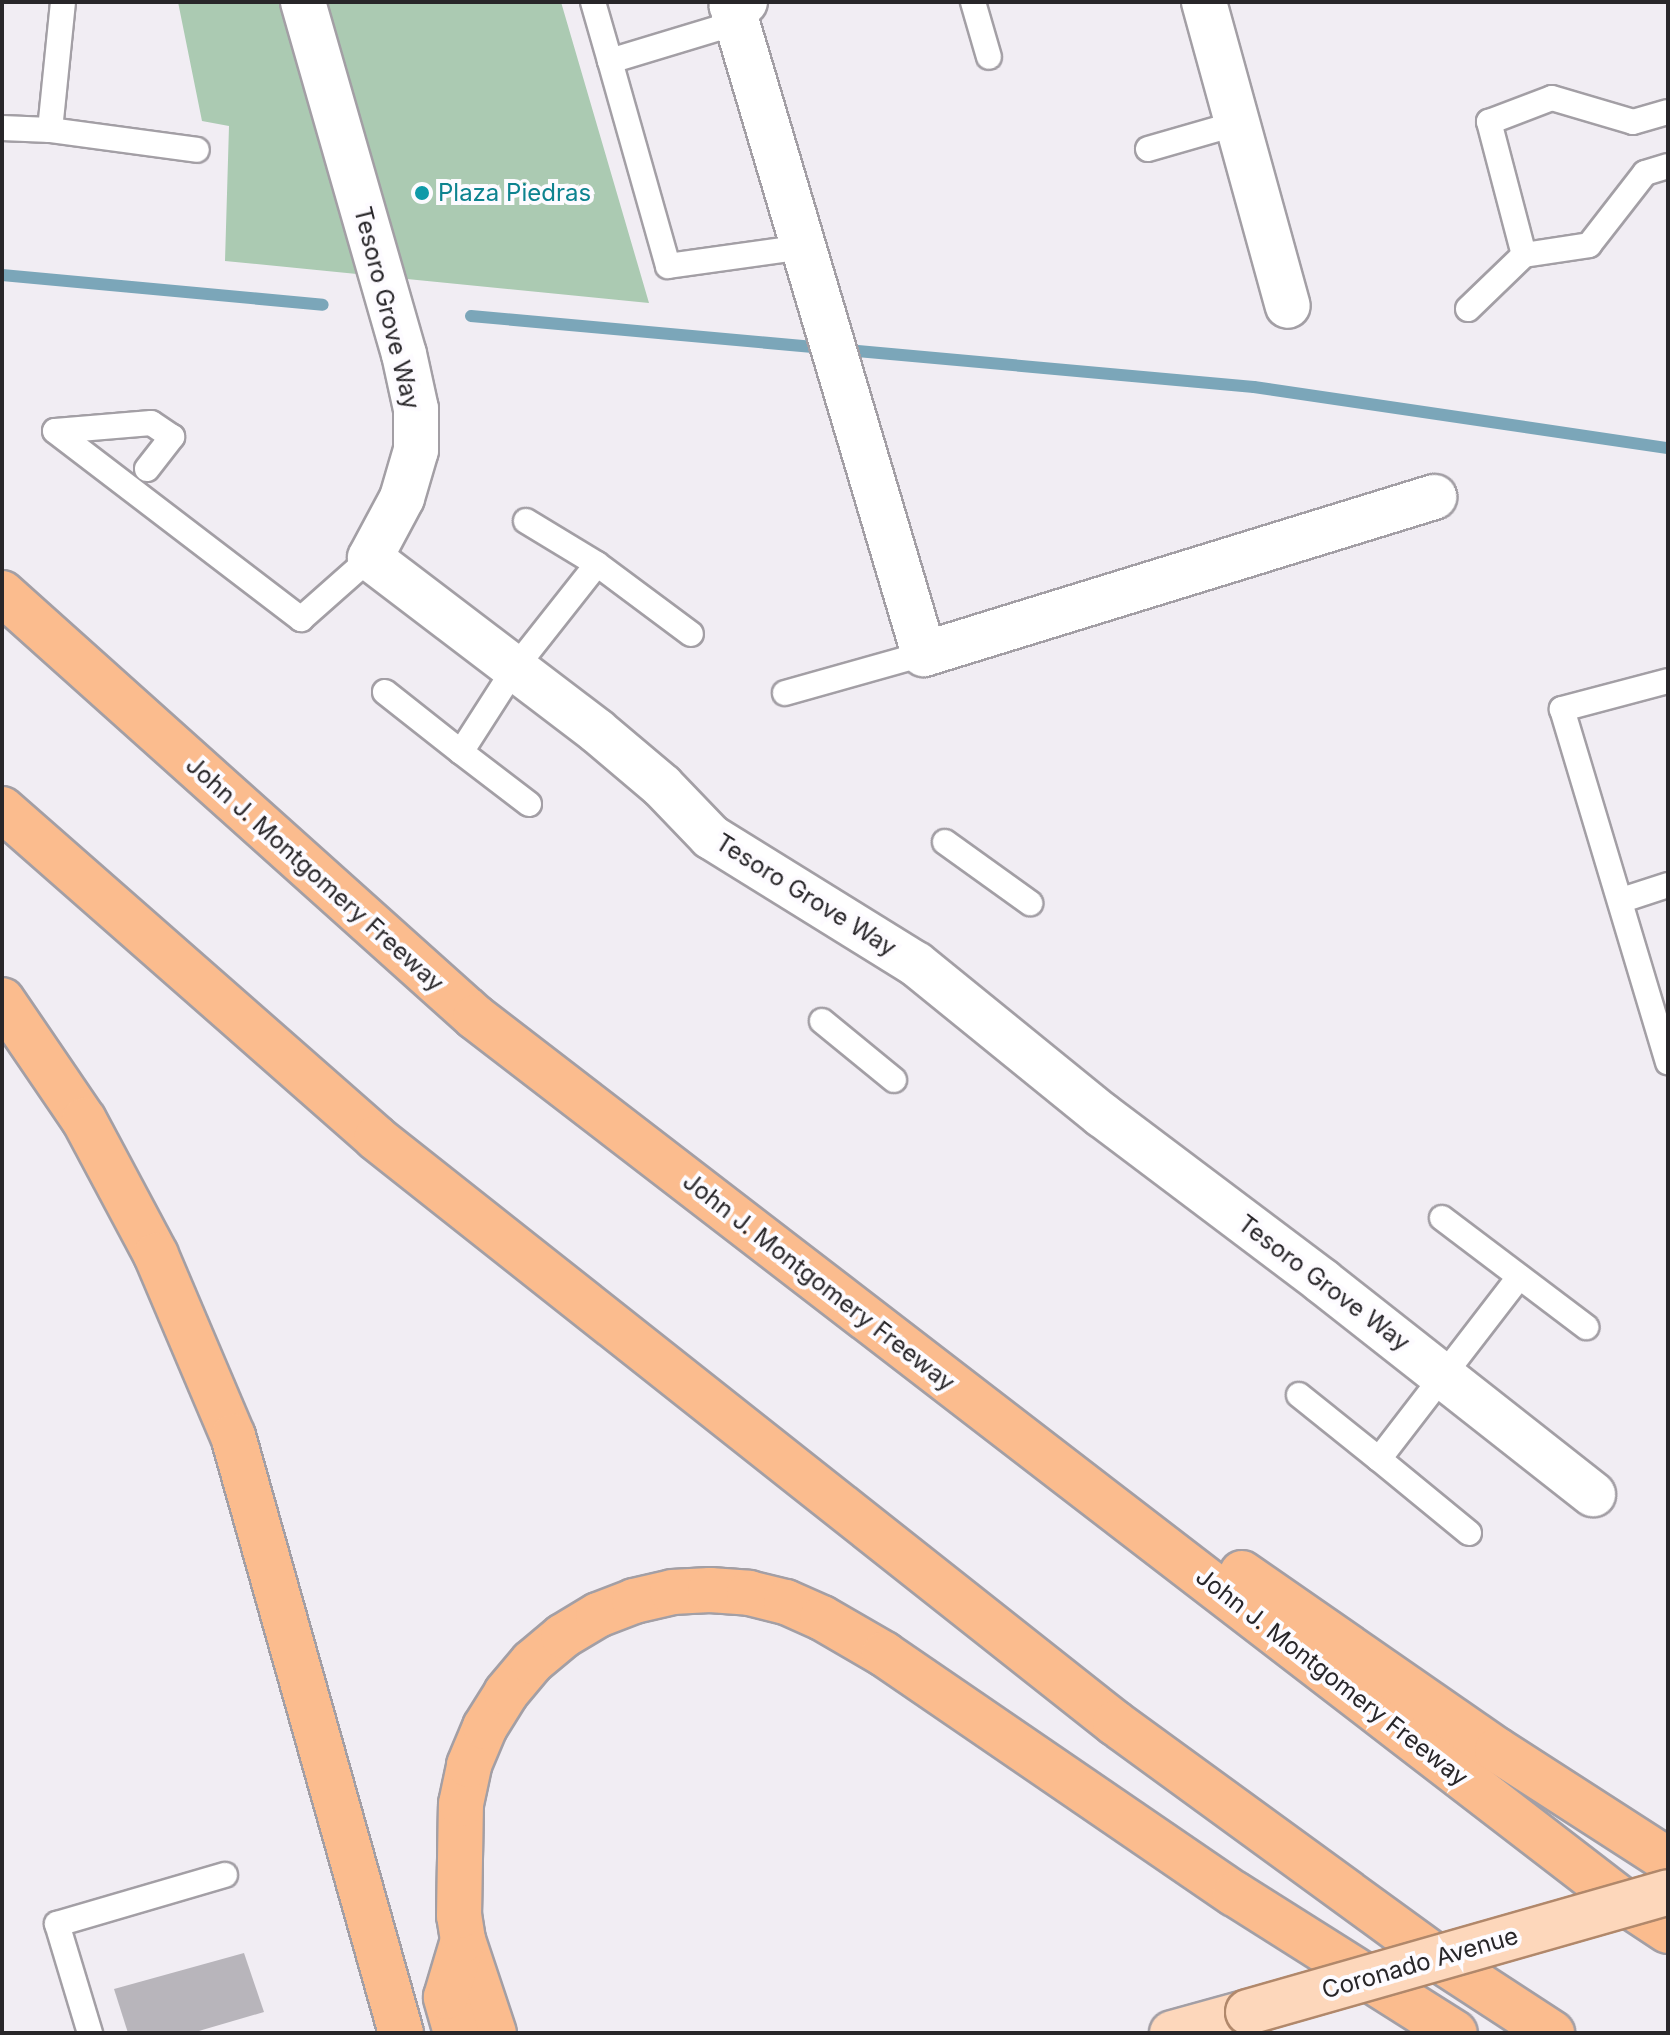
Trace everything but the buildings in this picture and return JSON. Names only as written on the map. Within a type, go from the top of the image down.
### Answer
[{"type":"highway","name":"John J. Montgomery Freeway","points":[[2,593],[475,1017],[1627,1904],[1668,1931]]},
{"type":"highway","points":[[2,809],[376,1138],[1115,1723],[1440,1960],[1552,2033]]},
{"type":"highway","points":[[2,1000],[84,1120],[149,1242],[233,1436],[401,2033]]},
{"type":"highway","points":[[937,1373],[1325,1628],[1497,1750],[1668,1860]]},
{"type":"highway","points":[[494,2033],[463,1940],[459,1916],[461,1804],[469,1765],[485,1727],[506,1693],[532,1662],[563,1636],[598,1615],[672,1592],[749,1593],[786,1602],[822,1618],[884,1654],[1235,1894],[1455,2033]]},
{"type":"highway","points":[[456,2033],[446,1997],[463,1940]]},
{"type":"main road","name":"Coronado Avenue","points":[[1172,2033],[1668,1892]]},
{"type":"street","name":"Tesoro Grove Way","points":[[303,2],[404,354],[416,409],[416,450],[402,498],[370,558],[515,668],[662,786],[711,837],[916,964],[1102,1115],[1445,1376],[1593,1494]]},
{"type":"street","points":[[1204,2],[1288,306]]},
{"type":"street","points":[[741,12],[809,263],[924,654],[1434,497]]},
{"type":"lane","points":[[50,130],[63,2]]},
{"type":"lane","points":[[593,2],[668,266],[809,263]]},
{"type":"lane","points":[[973,2],[989,57]]},
{"type":"lane","points":[[610,61],[741,12]]},
{"type":"lane","points":[[1524,255],[1489,122],[1552,98],[1633,122],[1668,112]]},
{"type":"lane","points":[[1148,149],[1238,123]]},
{"type":"lane","points":[[2,128],[50,130],[197,150]]},
{"type":"lane","points":[[1468,309],[1524,255],[1589,245],[1645,173],[1668,166]]},
{"type":"lane","points":[[147,469],[172,437],[151,423],[55,431],[301,619],[370,558]]},
{"type":"lane","points":[[526,521],[597,564],[691,634]]},
{"type":"lane","points":[[461,752],[515,668],[597,564]]},
{"type":"lane","points":[[785,693],[924,654]]},
{"type":"lane","points":[[1668,681],[1562,709],[1622,900],[1668,1062]]},
{"type":"lane","points":[[385,692],[529,804]]},
{"type":"lane","points":[[945,842],[1030,903]]},
{"type":"lane","points":[[1622,900],[1668,885]]},
{"type":"lane","points":[[822,1021],[894,1080]]},
{"type":"lane","points":[[1442,1218],[1586,1327]]},
{"type":"lane","points":[[1379,1459],[1519,1277]]},
{"type":"lane","points":[[1299,1395],[1469,1533]]},
{"type":"lane","points":[[84,2031],[57,1924],[225,1875]]},
{"type":"green space","name":"Plaza Piedras","points":[[178,2],[561,2],[649,303],[225,261],[229,126],[202,121]]},
{"type":"waterway","points":[[2,275],[323,305]]},
{"type":"waterway","points":[[471,316],[1254,387],[1668,448]]},
{"type":"place","name":"Plaza Piedras","points":[[422,193]]}]
